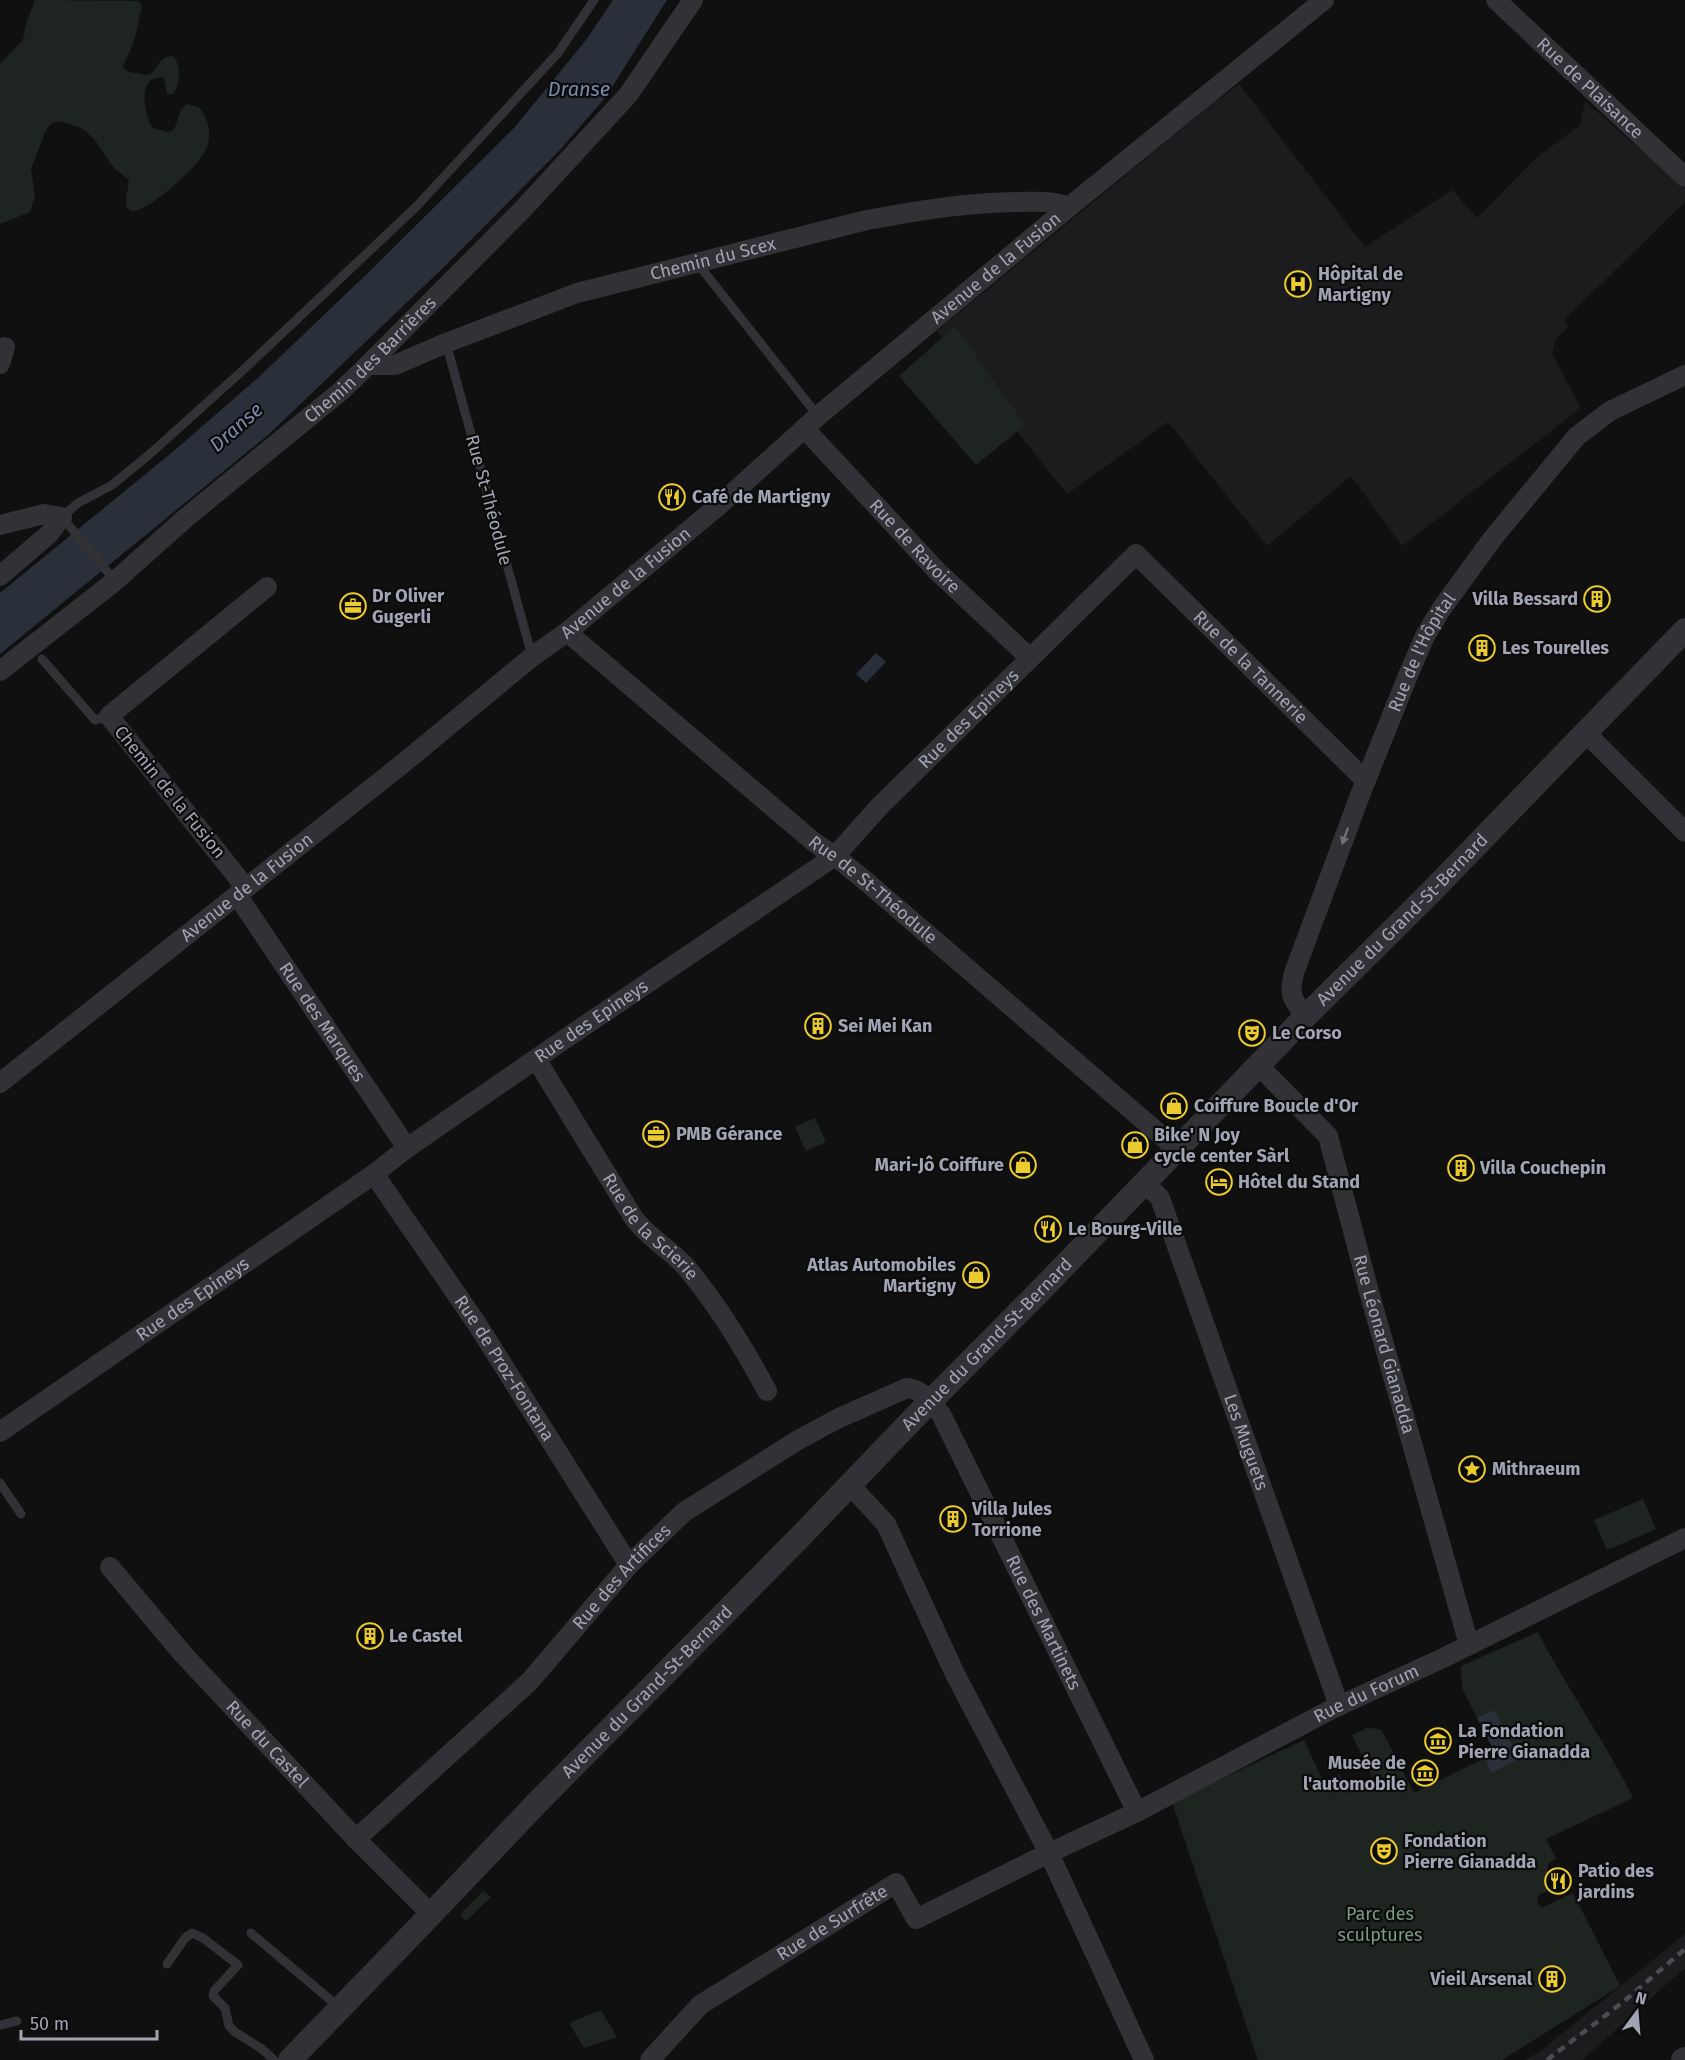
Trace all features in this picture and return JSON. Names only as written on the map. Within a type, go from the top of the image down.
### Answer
[{"type":"street","name":"Chemin des Barrières","points":[[0,671],[341,391],[368,365],[523,209],[628,95],[693,0]]},
{"type":"street","name":"Avenue de la Fusion","points":[[0,1083],[401,765],[532,656],[567,632],[724,501],[811,422],[1069,207],[1324,0]]},
{"type":"street","name":"Rue de Plaisance","points":[[1496,0],[1685,177]]},
{"type":"street","name":"Chemin du Scex","points":[[368,365],[395,365],[577,293],[698,264],[808,234],[907,213],[993,202],[1051,202],[1069,207]]},
{"type":"street","name":"Rue de l'Hôpital","points":[[1306,1016],[1294,1002],[1291,982],[1366,781],[1425,636],[1442,608],[1493,538],[1564,449],[1587,426],[1610,411],[1685,375]]},
{"type":"street","name":"Rue de Ravoire","points":[[811,422],[937,571],[1030,658]]},
{"type":"street","points":[[0,525],[44,514],[66,522]]},
{"type":"street","points":[[0,576],[66,522]]},
{"type":"street","name":"Rue de la Tannerie","points":[[1136,554],[1366,781]]},
{"type":"street","name":"Rue des Epineys","points":[[0,1432],[374,1174],[407,1148],[536,1059],[835,856],[879,807],[1136,554]]},
{"type":"street","name":"Chemin de la Fusion","points":[[242,891],[109,716],[267,587]]},
{"type":"street","name":"Avenue du Grand-St-Bernard","points":[[290,2060],[534,1806],[1685,630]]},
{"type":"street","name":"Rue de St-Théodule","points":[[567,632],[815,843],[835,856],[1012,1005],[1178,1150]]},
{"type":"street","points":[[1586,733],[1685,832]]},
{"type":"street","name":"Rue des Marques","points":[[242,891],[407,1148]]},
{"type":"street","name":"Rue de la Scierie","points":[[536,1059],[633,1217],[641,1228],[685,1266],[719,1311],[750,1358],[767,1391]]},
{"type":"street","name":"Rue Léonard Gianadda","points":[[1259,1066],[1328,1136],[1368,1288],[1469,1645]]},
{"type":"street","name":"Rue de Proz-Fontana","points":[[374,1174],[477,1324],[629,1565]]},
{"type":"street","name":"Les Muguets","points":[[1145,1183],[1160,1198],[1339,1706]]},
{"type":"street","name":"Rue des Artifices","points":[[356,1839],[530,1681],[629,1565],[684,1512],[808,1434],[839,1418],[907,1388],[916,1389],[931,1401]]},
{"type":"street","name":"Rue des Martinets","points":[[931,1401],[941,1414],[1137,1812]]},
{"type":"street","points":[[850,1485],[886,1524],[955,1674],[1049,1853],[1144,2060]]},
{"type":"street","name":"Rue du Forum","points":[[1049,1853],[1137,1812],[1339,1706],[1469,1645],[1685,1538]]},
{"type":"street","name":"Rue du Castel","points":[[110,1567],[183,1654],[356,1839],[432,1914]]},
{"type":"street","name":"Rue de Surfrête","points":[[650,2060],[700,2005],[896,1883],[916,1920],[1049,1853]]},
{"type":"lane","points":[[113,578],[66,522],[78,503],[112,486],[151,453],[241,372],[416,207],[558,53],[594,0]]},
{"type":"lane","points":[[698,264],[811,422]]},
{"type":"lane","name":"Rue St-Théodule","points":[[446,343],[532,656]]},
{"type":"lane","points":[[42,659],[95,720],[109,716]]},
{"type":"lane","points":[[0,1483],[21,1514]]},
{"type":"lane","points":[[167,1964],[185,1938],[192,1933],[203,1938],[238,1965],[214,1991],[213,1996],[225,2008],[229,2026],[274,2060]]},
{"type":"lane","points":[[251,1933],[340,2008]]},
{"type":"lane","points":[[0,2025],[16,2021]]},
{"type":"shaded area","name":"Hôpital de Martigny","points":[[1239,84],[1365,247],[1452,190],[1477,218],[1536,158],[1580,125],[1585,101],[1685,189],[1685,202],[1564,320],[1569,326],[1556,339],[1552,354],[1581,408],[1402,546],[1351,476],[1267,546],[1168,422],[1067,494],[937,331]]},
{"type":"shaded area","points":[[1685,1934],[1685,1968],[1582,2060],[1524,2060],[1538,2053]]},
{"type":"green space","points":[[35,0],[139,1],[142,7],[134,41],[123,67],[128,72],[146,75],[152,72],[163,59],[173,56],[176,60],[179,75],[173,94],[167,94],[164,78],[155,78],[146,88],[145,105],[149,122],[153,128],[168,132],[174,130],[181,110],[187,104],[200,108],[208,127],[207,147],[186,174],[164,194],[143,208],[131,211],[127,208],[129,180],[114,168],[95,140],[83,129],[61,121],[52,123],[46,130],[31,169],[35,196],[30,212],[0,224],[0,64],[23,40]]},
{"type":"green space","points":[[955,326],[1025,425],[976,465],[899,376]]},
{"type":"green space","points":[[815,1118],[826,1142],[806,1151],[795,1127]]},
{"type":"green space","points":[[1643,1499],[1656,1529],[1607,1550],[1594,1520]]},
{"type":"green space","name":"Parc des sculptures","points":[[1538,1632],[1633,1798],[1546,1839],[1556,1859],[1549,1863],[1547,1869],[1550,1877],[1546,1892],[1538,1895],[1537,1900],[1541,1908],[1573,1893],[1620,1986],[1502,2060],[1258,2060],[1172,1802],[1304,1740],[1323,1781],[1339,1774],[1348,1793],[1374,1780],[1352,1735],[1367,1728],[1381,1729],[1414,1793],[1495,1753],[1462,1688],[1461,1666]]},
{"type":"green space","points":[[483,1891],[491,1897],[466,1921],[460,1915]]},
{"type":"green space","points":[[601,2010],[617,2037],[584,2048],[569,2023]]},
{"type":"water","name":"Dranse","points":[[613,0],[667,0],[605,98],[558,152],[446,265],[268,435],[0,654],[0,593],[175,450],[259,377],[372,269],[514,128],[586,40]]},
{"type":"water","points":[[876,653],[886,662],[866,683],[856,674]]},
{"type":"water","points":[[1494,1710],[1519,1759],[1491,1773],[1484,1758],[1495,1753],[1477,1718]]},
{"type":"railway","points":[[1547,2060],[1623,2002],[1685,1949]]},
{"type":"place","name":"Hôpital de Martigny","points":[[1298,284]]},
{"type":"place","name":"Café de Martigny","points":[[672,497]]},
{"type":"place","name":"Villa Bessard","points":[[1597,599]]},
{"type":"place","name":"Dr Oliver Gugerli","points":[[353,606]]},
{"type":"place","name":"Les Tourelles","points":[[1482,648]]},
{"type":"place","name":"Sei Mei Kan","points":[[818,1026]]},
{"type":"place","name":"Le Corso","points":[[1252,1033]]},
{"type":"place","name":"Coiffure Boucle d'Or","points":[[1174,1106]]},
{"type":"place","name":"PMB Gérance","points":[[656,1134]]},
{"type":"place","name":"Bike' N Joy cycle center Sàrl","points":[[1135,1145]]},
{"type":"place","name":"Mari-Jô Coiffure","points":[[1023,1165]]},
{"type":"place","name":"Villa Couchepin","points":[[1461,1168]]},
{"type":"place","name":"Hôtel du Stand","points":[[1219,1182]]},
{"type":"place","name":"Le Bourg-Ville","points":[[1048,1229]]},
{"type":"place","name":"Atlas Automobiles Martigny","points":[[976,1275]]},
{"type":"place","name":"Mithraeum","points":[[1472,1469]]},
{"type":"place","name":"Villa Jules Torrione","points":[[953,1519]]},
{"type":"place","name":"Le Castel","points":[[370,1636]]},
{"type":"place","name":"La Fondation Pierre Gianadda","points":[[1438,1741]]},
{"type":"place","name":"Musée de l'automobile","points":[[1425,1773]]},
{"type":"place","name":"Fondation Pierre Gianadda","points":[[1384,1851]]},
{"type":"place","name":"Patio des jardins","points":[[1558,1881]]},
{"type":"place","name":"Vieil Arsenal","points":[[1552,1979]]}]
